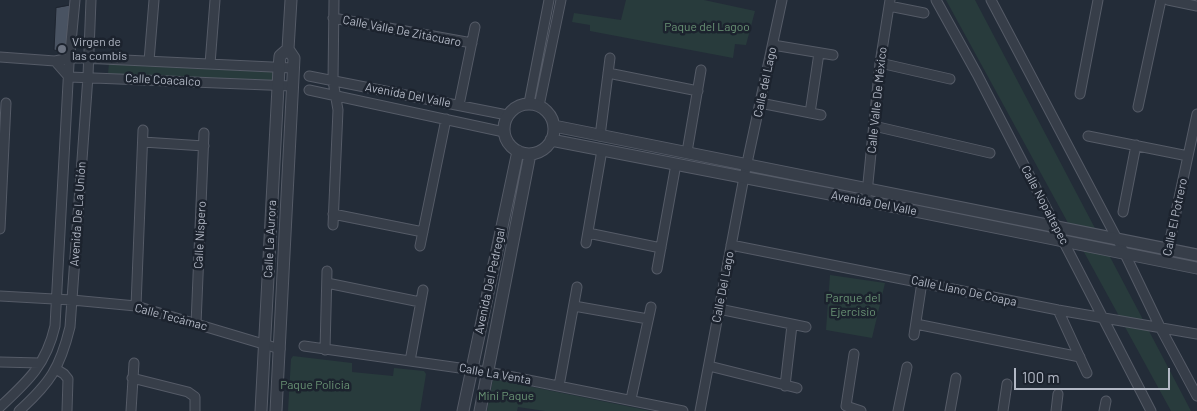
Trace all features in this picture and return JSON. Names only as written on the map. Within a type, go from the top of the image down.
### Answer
[{"type":"street","name":"Avenida De La Unión","points":[[0,407],[31,379],[51,344],[55,326],[75,0]]},
{"type":"street","name":"Avenida De La Unión","points":[[19,411],[41,391],[56,370],[65,348],[70,327],[88,76],[91,0]]},
{"type":"street","points":[[149,61],[154,0]]},
{"type":"street","points":[[210,64],[215,0]]},
{"type":"street","points":[[278,68],[280,56],[288,49],[291,0]]},
{"type":"street","name":"Calle Valle De Zitácuaro","points":[[333,225],[338,110],[333,81],[334,0]]},
{"type":"street","points":[[534,105],[549,0]]},
{"type":"street","points":[[534,105],[561,0]]},
{"type":"street","name":"Calle del Lago","points":[[747,164],[782,0]]},
{"type":"street","name":"Calle Nopaltepec","points":[[936,0],[1065,242],[1151,411]]},
{"type":"street","points":[[991,0],[1125,254],[1160,327],[1197,396]]},
{"type":"street","points":[[1080,94],[1098,0]]},
{"type":"street","points":[[1138,107],[1161,0]]},
{"type":"street","points":[[1168,0],[1197,6]]},
{"type":"street","points":[[889,3],[924,13]]},
{"type":"street","name":"Calle Valle De México","points":[[866,201],[880,63],[889,3]]},
{"type":"street","name":"Calle Valle De Zitácuaro","points":[[333,18],[472,44]]},
{"type":"street","name":"Calle Valle De Zitácuaro","points":[[459,105],[475,27]]},
{"type":"street","points":[[773,44],[833,55]]},
{"type":"street","name":"Calle La Aurora","points":[[276,411],[294,58],[288,49]]},
{"type":"street","points":[[810,113],[818,53]]},
{"type":"street","name":"Calle Coacalco","points":[[0,57],[55,61],[70,58],[88,58],[293,68]]},
{"type":"street","points":[[600,136],[610,58]]},
{"type":"street","points":[[55,61],[69,76]]},
{"type":"street","points":[[880,63],[950,79]]},
{"type":"street","name":"Calle La Aurora","points":[[262,411],[278,68]]},
{"type":"street","points":[[687,152],[701,70]]},
{"type":"street","points":[[608,73],[698,91]]},
{"type":"street","name":"Calle Coacalco","points":[[69,76],[292,86]]},
{"type":"street","name":"Avenida Del Valle","points":[[309,76],[507,116]]},
{"type":"street","name":"Avenida Del Valle","points":[[309,90],[504,132]]},
{"type":"street","points":[[0,230],[3,117],[6,103]]},
{"type":"street","points":[[760,103],[820,115]]},
{"type":"street","points":[[534,105],[550,115],[554,126],[551,140],[542,150],[530,154],[518,152],[506,140],[504,123],[507,116],[516,106],[534,105]]},
{"type":"street","name":"Calle El Potrero","points":[[1166,262],[1197,114]]},
{"type":"street","points":[[420,246],[446,120]]},
{"type":"street","name":"Avenida Del Valle","points":[[554,126],[1197,255]]},
{"type":"street","points":[[874,126],[990,153]]},
{"type":"street","points":[[136,306],[143,130]]},
{"type":"street","name":"Calle Níspero","points":[[196,324],[204,133]]},
{"type":"street","points":[[1088,136],[1188,156]]},
{"type":"street","name":"Avenida Del Valle","points":[[551,140],[1197,268]]},
{"type":"street","points":[[143,142],[204,146]]},
{"type":"street","points":[[1123,212],[1136,145]]},
{"type":"street","points":[[586,243],[602,150]]},
{"type":"street","name":"Avenida Del Pedregal","points":[[463,411],[470,369],[518,152]]},
{"type":"street","name":"Avenida Del Pedregal","points":[[480,411],[530,154]]},
{"type":"street","points":[[657,269],[676,164]]},
{"type":"street","name":"Calle Del Lago","points":[[700,411],[747,164]]},
{"type":"street","points":[[333,214],[423,232]]},
{"type":"street","points":[[588,233],[661,248]]},
{"type":"street","name":"Calle Llano De Coapa","points":[[731,245],[1058,310],[1197,334]]},
{"type":"street","points":[[325,350],[327,271]]},
{"type":"street","points":[[914,335],[922,282]]},
{"type":"street","points":[[327,283],[420,302]]},
{"type":"street","points":[[559,386],[577,287]]},
{"type":"street","points":[[410,361],[423,290]]},
{"type":"street","name":"Calle Tecámac","points":[[0,296],[136,306],[280,349]]},
{"type":"street","points":[[574,306],[648,319]]},
{"type":"street","points":[[631,399],[651,307]]},
{"type":"street","points":[[719,309],[806,327]]},
{"type":"street","points":[[1058,310],[1087,372]]},
{"type":"street","points":[[916,324],[1080,357]]},
{"type":"street","points":[[785,386],[792,325]]},
{"type":"street","name":"Calle La Venta","points":[[304,346],[488,372],[631,399],[683,411]]},
{"type":"street","points":[[854,354],[846,406],[861,411]]},
{"type":"street","points":[[0,362],[40,363]]},
{"type":"street","points":[[131,411],[134,363]]},
{"type":"street","points":[[709,366],[798,388]]},
{"type":"street","points":[[898,411],[907,367]]},
{"type":"street","points":[[56,370],[64,374],[68,379],[67,411]]},
{"type":"street","points":[[132,378],[188,392],[195,397],[195,411]]},
{"type":"street","points":[[950,411],[956,378]]},
{"type":"street","points":[[1003,411],[1007,384]]},
{"type":"street","points":[[1056,411],[1058,394]]},
{"type":"street","points":[[1104,411],[1106,401]]},
{"type":"green space","name":"Paque del Lagoo","points":[[626,0],[704,0],[755,11],[746,45],[735,44],[733,58],[590,31],[590,25],[572,22],[574,13],[621,20]]},
{"type":"green space","points":[[946,0],[975,0],[1191,411],[1171,411]]},
{"type":"green space","points":[[109,63],[274,72],[276,83],[108,74]]},
{"type":"green space","name":"Parque del Ejercisio","points":[[830,275],[885,283],[872,338],[826,330]]},
{"type":"green space","name":"Paque Policia","points":[[293,356],[352,363],[352,372],[393,376],[394,368],[424,371],[426,374],[420,411],[288,411],[291,359]]},
{"type":"green space","name":"Mini Paque","points":[[493,379],[651,411],[545,411],[518,407],[517,411],[487,411]]},
{"type":"building","points":[[72,5],[69,53],[54,50],[56,8]]},
{"type":"place","name":"Virgen de las combis","points":[[62,49]]}]
